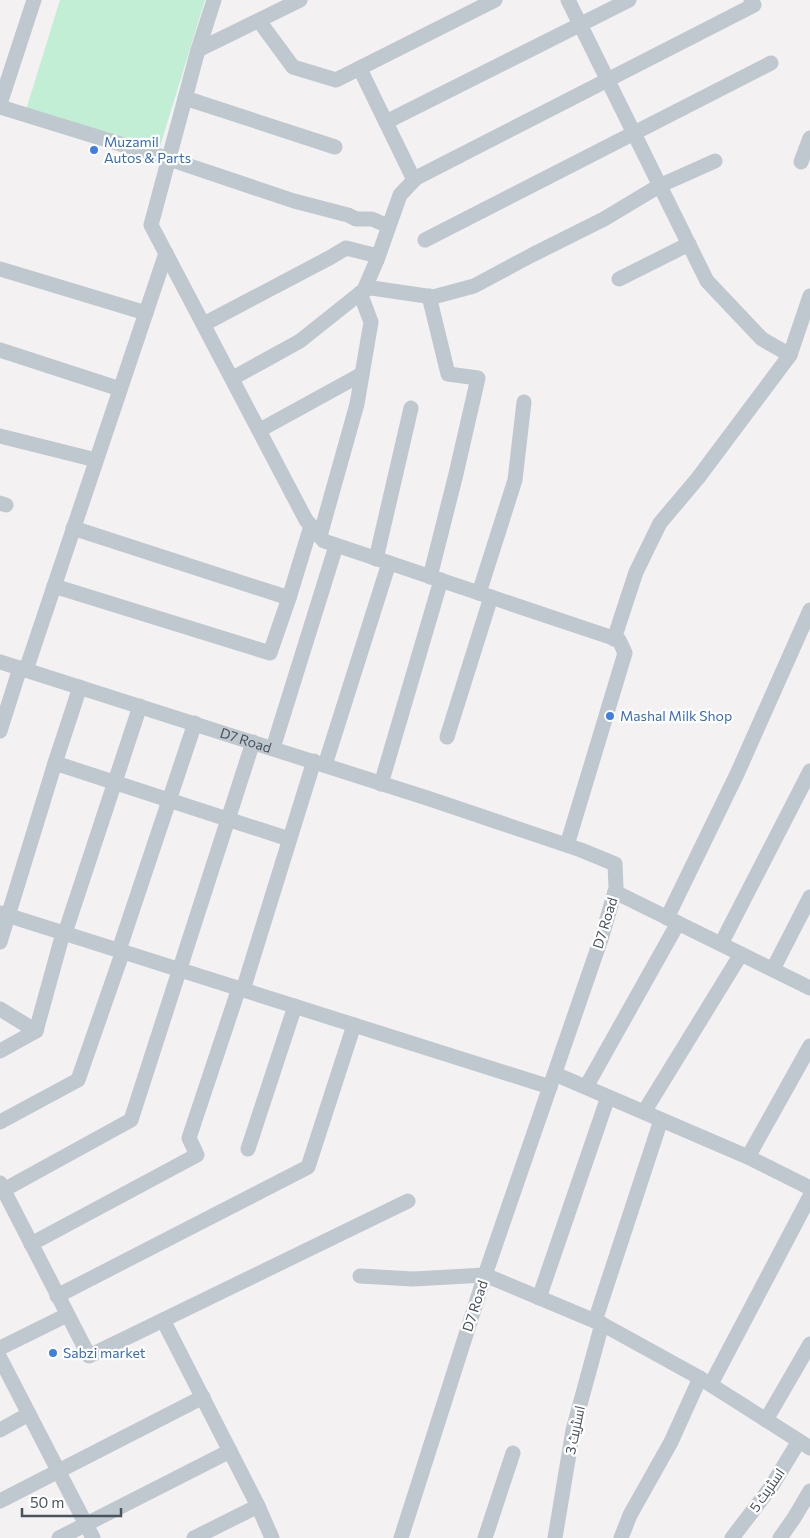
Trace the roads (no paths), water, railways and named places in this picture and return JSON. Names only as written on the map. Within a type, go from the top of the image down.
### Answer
[{"type":"street","points":[[34,0],[0,106],[169,158],[294,201],[348,215],[356,219],[372,219],[388,226]]},
{"type":"street","points":[[214,0],[198,50],[151,226],[233,378],[306,520],[324,542],[619,640],[625,653],[568,845]]},
{"type":"street","points":[[198,50],[300,0]]},
{"type":"street","points":[[258,20],[293,67],[336,80],[495,0]]},
{"type":"street","points":[[568,0],[707,281],[762,339],[790,355]]},
{"type":"street","points":[[386,122],[629,0]]},
{"type":"street","points":[[54,586],[270,653],[289,598],[316,531],[357,404],[371,322],[362,292],[378,256],[400,194],[414,180],[754,5],[751,0]]},
{"type":"street","points":[[425,240],[771,63]]},
{"type":"street","points":[[360,69],[414,180]]},
{"type":"street","points":[[185,98],[335,148]]},
{"type":"street","points":[[801,162],[810,138]]},
{"type":"street","points":[[233,378],[300,341],[362,292],[372,288],[433,297],[474,286],[532,254],[604,219],[659,186],[715,160]]},
{"type":"street","points":[[619,278],[689,244]]},
{"type":"street","points":[[204,324],[346,248],[378,256]]},
{"type":"street","points":[[0,731],[54,586],[166,253]]},
{"type":"street","points":[[0,269],[146,313]]},
{"type":"street","points":[[381,784],[436,579],[456,474],[478,378],[448,374],[429,296]]},
{"type":"street","points":[[614,639],[636,572],[660,523],[698,478],[790,355],[810,296]]},
{"type":"street","points":[[0,350],[120,389]]},
{"type":"street","points":[[260,430],[362,374]]},
{"type":"street","points":[[447,737],[515,480],[524,402]]},
{"type":"street","points":[[31,1244],[198,1155],[189,1138],[290,840],[319,763],[382,561],[411,408]]},
{"type":"street","points":[[0,436],[96,460]]},
{"type":"street","points":[[73,528],[289,598]]},
{"type":"street","points":[[273,748],[336,546]]},
{"type":"street","points":[[586,1087],[672,920],[810,610]]},
{"type":"street","name":"D7 Road","points":[[0,662],[319,763],[568,845],[615,864],[616,888],[602,936],[485,1275],[400,1538]]},
{"type":"street","points":[[0,942],[5,914],[80,687]]},
{"type":"street","points":[[0,1051],[36,1031],[64,933],[140,706]]},
{"type":"street","points":[[0,1122],[78,1080],[195,723]]},
{"type":"street","points":[[253,742],[131,1120],[1,1188],[89,1356],[408,1201]]},
{"type":"street","points":[[55,763],[290,840]]},
{"type":"street","points":[[721,944],[810,771]]},
{"type":"street","points":[[615,892],[810,988]]},
{"type":"street","points":[[773,969],[810,897]]},
{"type":"street","points":[[5,914],[354,1025],[552,1080],[586,1087],[748,1156],[810,1188]]},
{"type":"street","points":[[644,1112],[741,954]]},
{"type":"street","points":[[248,1149],[295,1006]]},
{"type":"street","points":[[0,1009],[36,1031]]},
{"type":"street","points":[[57,1296],[308,1167],[354,1025]]},
{"type":"street","points":[[748,1156],[810,1046]]},
{"type":"street","points":[[539,1298],[608,1097]]},
{"type":"street","name":"اسٹریٹ 3","points":[[555,1538],[573,1430],[598,1322],[661,1120]]},
{"type":"street","points":[[621,1538],[630,1515],[810,1196]]},
{"type":"street","points":[[360,1276],[413,1279],[485,1275],[598,1322],[705,1381],[805,1444]]},
{"type":"street","points":[[0,1348],[67,1315]]},
{"type":"street","points":[[163,1320],[258,1506],[272,1538]]},
{"type":"street","points":[[766,1420],[810,1344]]},
{"type":"street","points":[[0,1358],[93,1538]]},
{"type":"street","points":[[0,1501],[203,1397]]},
{"type":"street","points":[[0,1430],[29,1414]]},
{"type":"street","name":"اسٹریٹ 5","points":[[732,1538],[805,1444]]},
{"type":"street","points":[[59,1538],[230,1451]]},
{"type":"street","points":[[485,1538],[513,1453]]},
{"type":"street","points":[[780,1538],[810,1491]]},
{"type":"street","points":[[194,1538],[258,1506]]},
{"type":"place","name":"Muzamil Autos & Parts","points":[[94,150]]},
{"type":"place","name":"Mashal Milk Shop","points":[[610,716]]},
{"type":"place","name":"Sabzi market","points":[[53,1353]]}]
